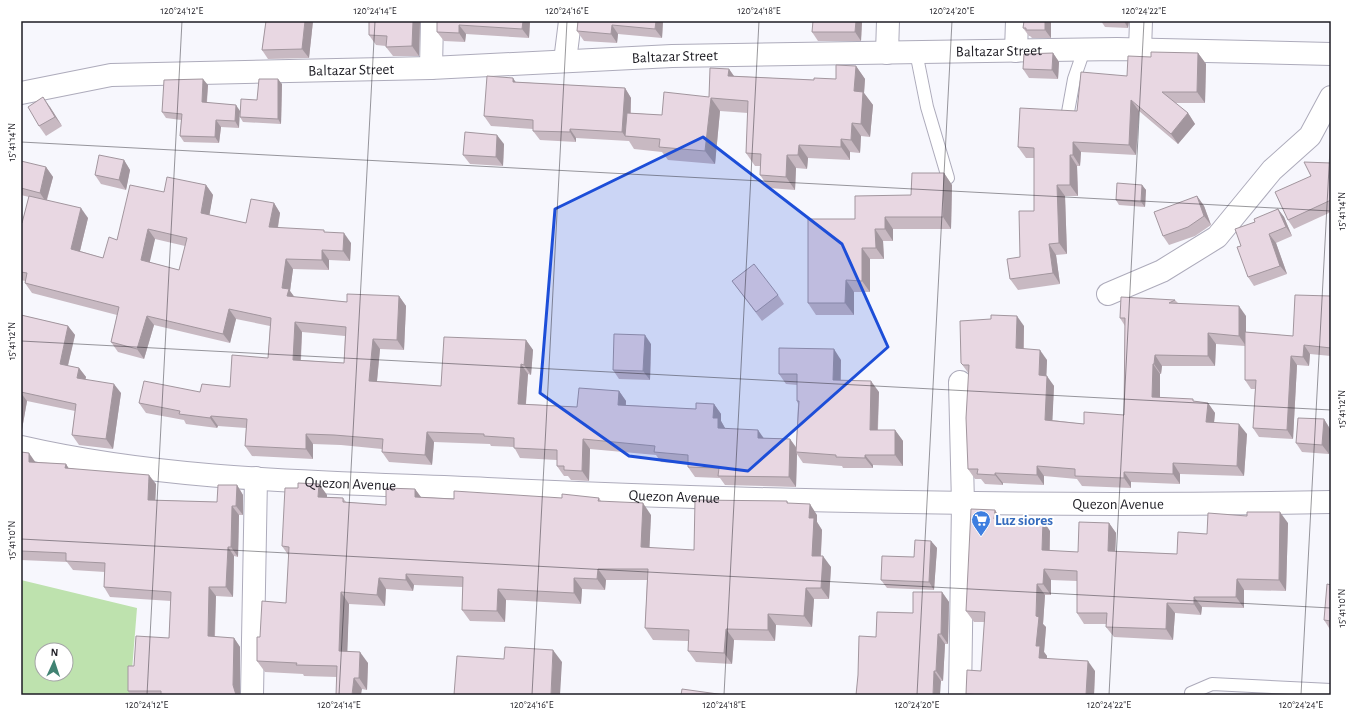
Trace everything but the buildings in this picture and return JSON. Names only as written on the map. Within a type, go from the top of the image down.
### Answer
[{"type":"street","points":[[432,21],[432,68]]},
{"type":"street","points":[[564,61],[570,21]]},
{"type":"street","points":[[887,53],[888,21]]},
{"type":"street","points":[[1016,51],[1017,21]]},
{"type":"street","points":[[1140,50],[1141,21]]},
{"type":"street","name":"Baltazar Street","points":[[21,93],[111,75],[203,71],[432,68],[680,56],[1084,50],[1331,54]]},
{"type":"street","points":[[1108,294],[1162,271],[1217,237],[1272,170],[1310,136],[1331,97]]},
{"type":"street","points":[[960,382],[963,504],[960,695]]},
{"type":"street","name":"Quezon Avenue","points":[[21,447],[158,470],[256,478],[629,495],[963,504],[1204,504],[1331,502]]},
{"type":"street","points":[[252,695],[256,478]]},
{"type":"lane","points":[[1068,112],[1074,79],[1084,50]]},
{"type":"lane","points":[[916,52],[927,106],[948,178]]},
{"type":"lane","points":[[1191,695],[1191,693],[1212,684],[1331,690]]},
{"type":"highlighted area","points":[[703,137],[842,244],[888,347],[748,471],[629,456],[540,393],[555,209]]},
{"type":"green space","points":[[21,580],[137,608],[130,695],[21,695]]},
{"type":"place","name":"Luz siores","points":[[981,537]]}]
